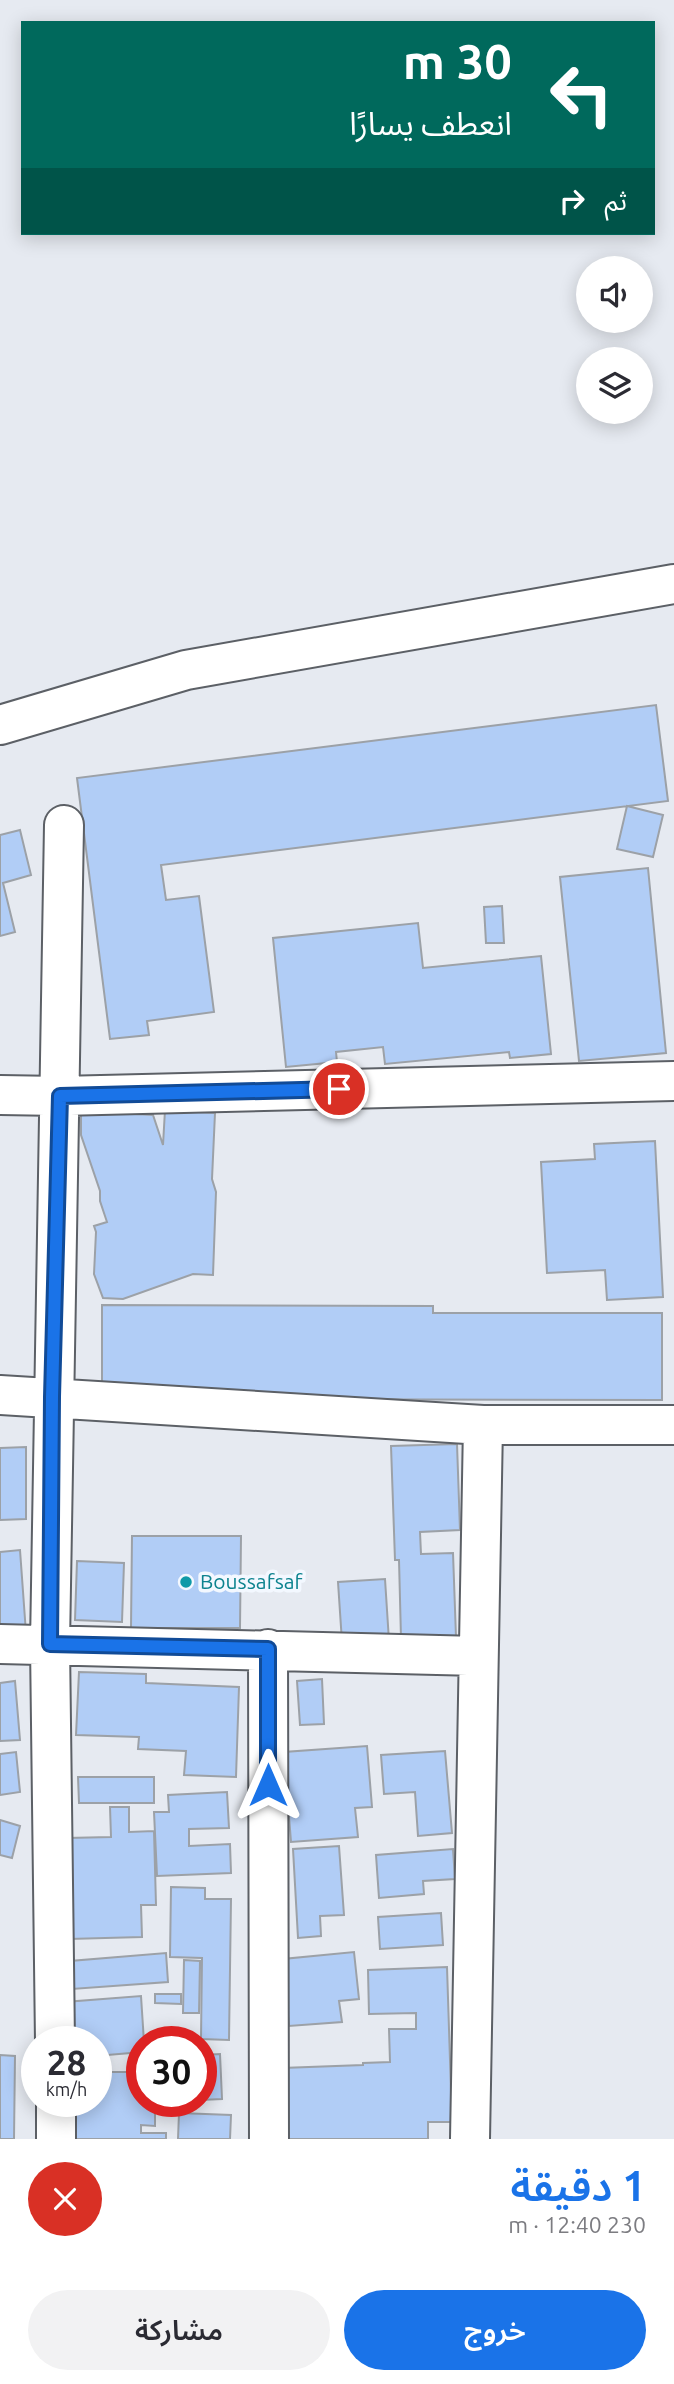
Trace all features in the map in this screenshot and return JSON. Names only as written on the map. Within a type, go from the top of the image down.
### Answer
[{"type":"street","points":[[0,725],[186,670],[674,584]]},
{"type":"street","points":[[55,2026],[50,1644],[52,1397],[64,825]]},
{"type":"street","points":[[0,1095],[60,1096],[674,1082]]},
{"type":"street","points":[[0,1395],[483,1425],[674,1425]]},
{"type":"street","points":[[470,2139],[483,1425]]},
{"type":"street","points":[[0,1644],[478,1656]]},
{"type":"street","points":[[268,1649],[269,2139]]},
{"type":"street","points":[[56,2117],[56,2139]]},
{"type":"building","points":[[656,705],[668,801],[161,865],[166,900],[199,896],[214,1012],[147,1021],[149,1035],[110,1039],[77,778]]},
{"type":"building","points":[[627,806],[663,815],[653,857],[617,849]]},
{"type":"building","points":[[20,830],[31,875],[3,883],[15,932],[0,936],[0,835]]},
{"type":"building","points":[[648,868],[666,1053],[579,1061],[560,877]]},
{"type":"building","points":[[502,906],[504,943],[486,943],[484,907]]},
{"type":"building","points":[[418,923],[423,968],[541,956],[551,1054],[510,1058],[509,1052],[385,1064],[383,1047],[336,1052],[337,1062],[286,1067],[273,938]]},
{"type":"building","points":[[165,1110],[215,1113],[212,1179],[216,1192],[213,1275],[193,1274],[123,1299],[103,1298],[94,1274],[94,1226],[107,1222],[100,1201],[100,1191],[81,1135],[81,1111],[153,1115],[163,1145]]},
{"type":"building","points":[[655,1141],[663,1297],[607,1300],[605,1270],[547,1273],[541,1162],[595,1159],[594,1144]]},
{"type":"building","points":[[102,1305],[433,1306],[433,1313],[662,1313],[662,1400],[203,1399],[102,1386]]},
{"type":"building","points":[[457,1444],[460,1530],[420,1532],[421,1554],[453,1553],[456,1637],[401,1638],[391,1446]]},
{"type":"building","points":[[26,1447],[26,1519],[0,1520],[0,1448]]},
{"type":"building","name":"Boussafsaf","points":[[132,1536],[241,1536],[240,1628],[131,1628]]},
{"type":"building","points":[[20,1550],[26,1633],[0,1635],[0,1552]]},
{"type":"building","points":[[77,1561],[124,1563],[122,1622],[75,1620]]},
{"type":"building","points":[[385,1579],[389,1641],[343,1657],[338,1582]]},
{"type":"building","points":[[79,1672],[146,1674],[146,1683],[239,1687],[236,1777],[184,1775],[186,1751],[138,1749],[139,1737],[76,1735]]},
{"type":"building","points":[[322,1679],[324,1724],[300,1725],[297,1681]]},
{"type":"building","points":[[15,1681],[20,1740],[0,1741],[0,1683]]},
{"type":"building","points":[[367,1746],[372,1807],[355,1808],[358,1837],[291,1842],[284,1752]]},
{"type":"building","points":[[445,1751],[452,1833],[418,1836],[415,1792],[384,1794],[381,1755]]},
{"type":"building","points":[[16,1752],[20,1792],[0,1795],[0,1754]]},
{"type":"building","points":[[78,1777],[154,1777],[154,1803],[79,1803]]},
{"type":"building","points":[[227,1792],[229,1828],[189,1829],[189,1846],[230,1844],[231,1873],[157,1876],[154,1812],[169,1812],[168,1795]]},
{"type":"building","points":[[110,1807],[129,1807],[129,1832],[154,1831],[156,1905],[141,1905],[142,1937],[69,1939],[67,1838],[111,1837]]},
{"type":"building","points":[[0,1820],[20,1826],[12,1858],[0,1855]]},
{"type":"building","points":[[339,1846],[344,1915],[320,1916],[321,1936],[298,1938],[293,1849]]},
{"type":"building","points":[[453,1849],[455,1879],[423,1881],[424,1894],[379,1898],[376,1855]]},
{"type":"building","points":[[171,1887],[205,1888],[205,1899],[231,1899],[229,2040],[217,2040],[217,2026],[201,2026],[202,1958],[170,1957]]},
{"type":"building","points":[[441,1913],[443,1945],[380,1949],[378,1917]]},
{"type":"building","points":[[354,1952],[359,1999],[339,2001],[342,2022],[289,2026],[283,1959]]},
{"type":"building","points":[[166,1953],[168,1982],[72,1989],[70,1961]]},
{"type":"building","points":[[184,1960],[200,1961],[199,2013],[183,2013]]},
{"type":"building","points":[[447,1967],[452,2122],[428,2122],[428,2139],[284,2139],[282,2068],[390,2062],[389,2029],[416,2029],[416,2013],[369,2014],[368,1970]]},
{"type":"building","points":[[155,1994],[181,1994],[181,2004],[155,2003]]},
{"type":"building","points":[[141,1996],[143,2026],[126,2026],[126,2053],[112,2055],[112,2026],[67,2026],[65,2002]]},
{"type":"building","points":[[217,2054],[220,2054],[222,2099],[217,2099]]},
{"type":"building","points":[[0,2055],[15,2056],[14,2139],[0,2139]]},
{"type":"building","points":[[112,2072],[126,2072],[126,2117],[155,2117],[155,2126],[141,2125],[141,2133],[166,2133],[166,2139],[70,2139],[71,2117],[112,2117]]},
{"type":"building","points":[[231,2115],[230,2139],[178,2139],[179,2117]]},
{"type":"place","name":"Boussafsaf","points":[[186,1582]]},
{"type":"route","points":[[268,1785],[268,1649],[50,1644],[52,1397],[60,1096],[339,1089]]}]
